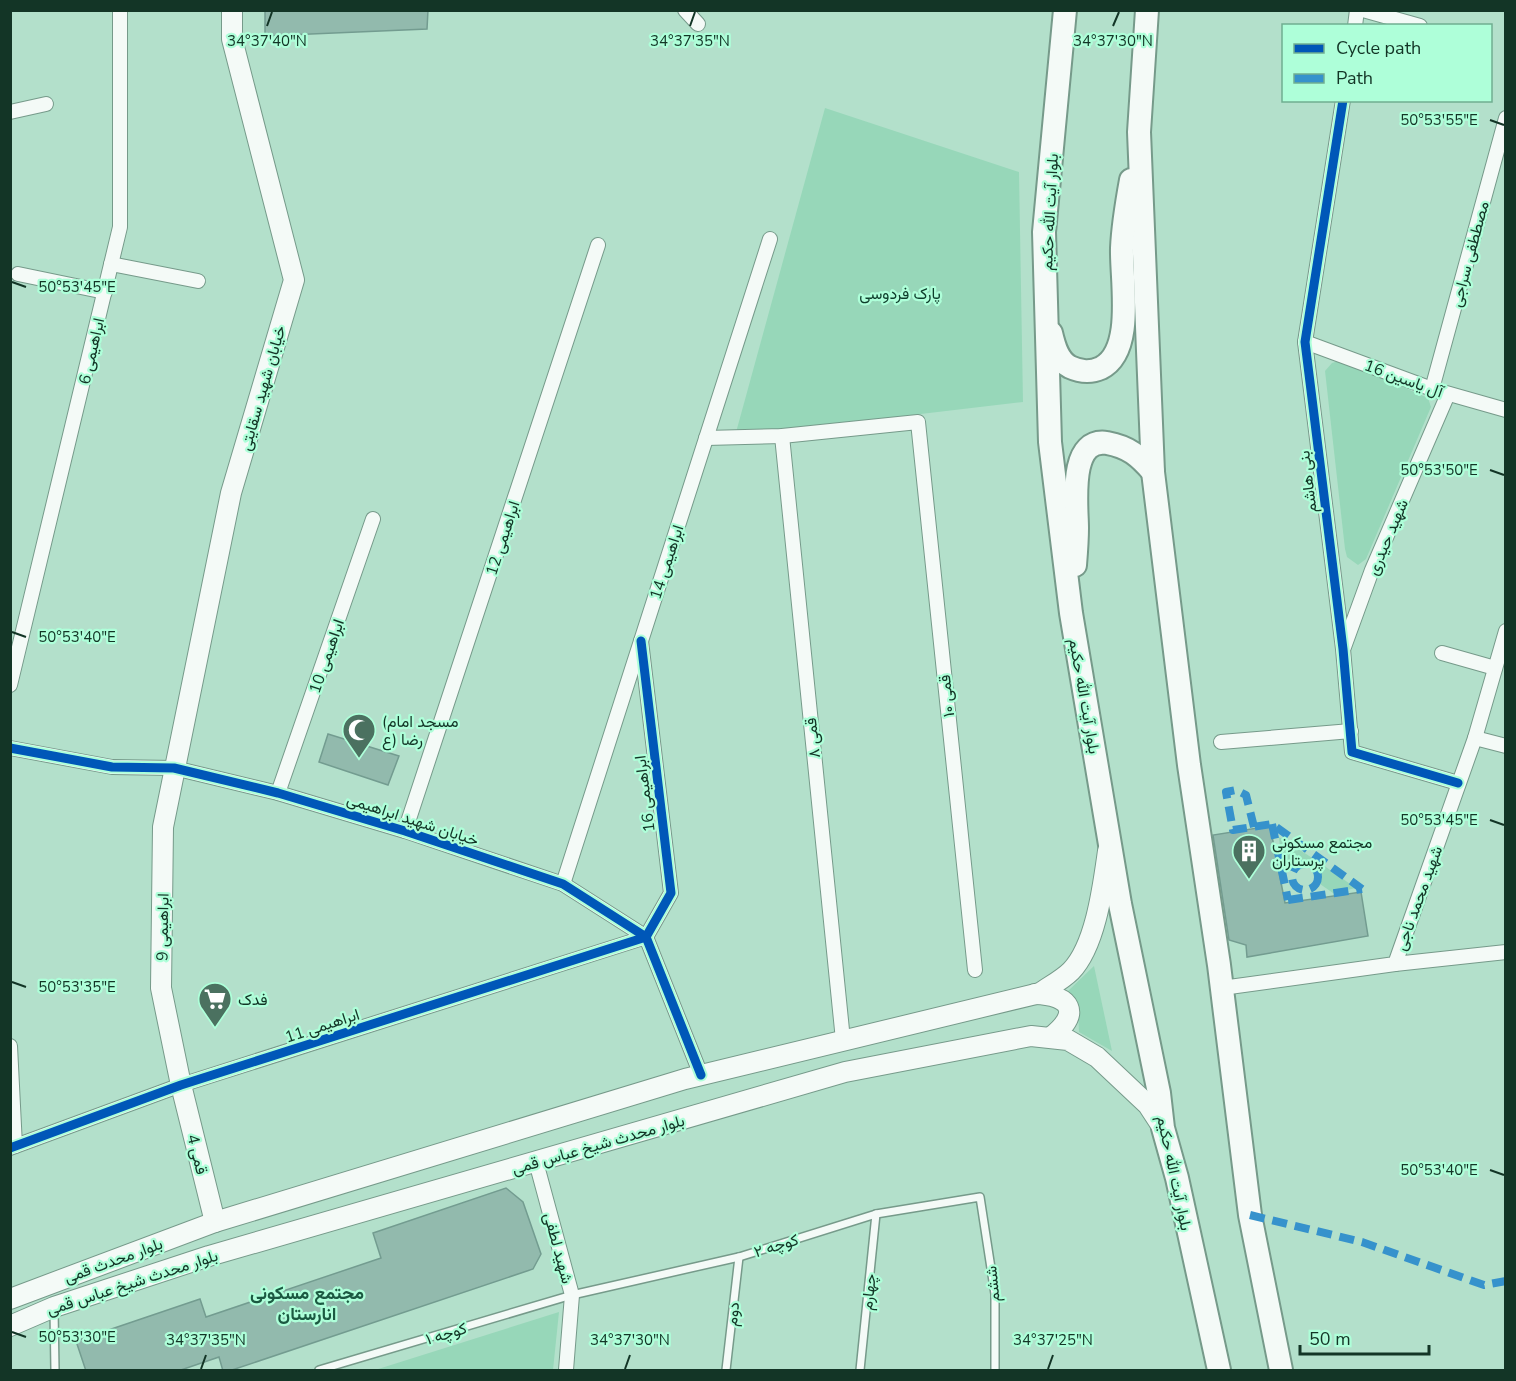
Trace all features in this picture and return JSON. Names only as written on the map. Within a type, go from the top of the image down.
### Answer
[{"type":"main road","name":"خیابان شهید سقایتی","points":[[174,768],[231,493],[294,280],[232,39],[232,10]]},
{"type":"main road","name":"بلوار آیت الله حکیم","points":[[1065,10],[1044,232],[1050,442],[1071,613],[1120,904],[1160,1093],[1163,1128],[1177,1178],[1215,1366]]},
{"type":"main road","points":[[1045,299],[1054,348],[1065,365],[1078,371],[1092,372],[1106,365],[1120,346],[1123,325],[1122,249],[1139,132],[1148,10]]},
{"type":"main road","points":[[1139,132],[1153,472],[1189,765],[1222,988],[1250,1215],[1281,1371]]},
{"type":"main road","points":[[1071,613],[1077,540],[1077,471],[1082,455],[1103,443],[1125,447],[1139,456],[1153,472]]},
{"type":"main road","name":"ابراهیمی 9","points":[[174,768],[163,827],[161,988],[181,1085]]},
{"type":"main road","name":"بلوار محدث شیخ عباس قمی","points":[[215,1222],[701,1075],[1035,994],[1071,970],[1083,952],[1098,904],[1110,840]]},
{"type":"main road","points":[[1035,994],[1056,995],[1067,1003],[1070,1010],[1068,1021],[1051,1037]]},
{"type":"main road","name":"بلوار محدث شیخ عباس قمی","points":[[10,1326],[54,1307],[209,1256],[845,1072],[1031,1036],[1068,1040],[1113,1070],[1148,1106],[1163,1128]]},
{"type":"main road","name":"قمی 4","points":[[181,1085],[215,1222]]},
{"type":"main road","name":"بلوار محدث قمی","points":[[10,1299],[215,1222]]},
{"type":"street","name":"ابراهیمی 6","points":[[10,685],[120,227],[120,10]]},
{"type":"street","points":[[684,10],[698,24]]},
{"type":"street","points":[[1363,10],[1413,24]]},
{"type":"street","name":"بنی هاشم","points":[[1343,102],[1305,342],[1343,649],[1352,752],[1458,783]]},
{"type":"street","points":[[10,112],[46,104]]},
{"type":"street","name":"مصططفی سراجی","points":[[1432,389],[1506,118]]},
{"type":"street","name":"ابراهیمی 14","points":[[563,884],[770,239]]},
{"type":"street","name":"ابراهیمی 12","points":[[405,831],[598,245]]},
{"type":"street","points":[[111,264],[198,281]]},
{"type":"street","points":[[18,274],[105,292]]},
{"type":"street","name":"آل یاسین 16","points":[[1305,342],[1432,389],[1506,410]]},
{"type":"street","name":"شهید حیدری","points":[[1343,649],[1372,570],[1448,394]]},
{"type":"street","name":"قمی ۱۰","points":[[782,436],[918,423],[975,970]]},
{"type":"street","points":[[706,438],[782,436]]},
{"type":"street","name":"قمی ۸","points":[[782,436],[843,1040]]},
{"type":"street","name":"ابراهیمی 10","points":[[278,793],[373,519]]},
{"type":"street","name":"شهید محمد ناجی","points":[[1222,988],[1395,964],[1475,738],[1506,631]]},
{"type":"street","name":"ابراهیمی 16","points":[[640,641],[671,894],[646,937]]},
{"type":"street","points":[[1442,653],[1495,668]]},
{"type":"street","points":[[1221,742],[1350,732]]},
{"type":"street","points":[[1475,738],[1506,746]]},
{"type":"street","name":"خیابان شهید ابراهیمی","points":[[10,748],[112,767],[174,768],[278,793],[405,831],[563,884],[646,937]]},
{"type":"street","points":[[646,937],[701,1075]]},
{"type":"street","name":"ابراهیمی 11","points":[[13,1147],[181,1085],[646,937]]},
{"type":"street","points":[[1395,964],[1506,952]]},
{"type":"street","points":[[10,1046],[13,1147]]},
{"type":"street","name":"شهید لطفی","points":[[536,1162],[572,1295],[566,1371]]},
{"type":"lane","name":"کوچه ۲","points":[[572,1295],[738,1257],[876,1214],[980,1197]]},
{"type":"lane","name":"ششم","points":[[980,1197],[994,1294],[994,1371]]},
{"type":"lane","name":"چهارم","points":[[860,1371],[876,1214]]},
{"type":"lane","name":"دوم","points":[[726,1371],[738,1257]]},
{"type":"lane","name":"کوچه ۱","points":[[319,1371],[572,1295]]},
{"type":"lane","points":[[54,1307],[55,1371]]},
{"type":"green space","name":"پارک فردوسی","points":[[825,108],[1019,172],[1023,402],[735,436]]},
{"type":"green space","points":[[1342,360],[1428,398],[1431,407],[1366,559],[1358,565],[1347,557],[1345,549],[1325,371],[1332,363]]},
{"type":"green space","points":[[1279,837],[1314,859],[1312,863],[1304,861],[1294,865],[1281,860]]},
{"type":"green space","points":[[1320,863],[1356,888],[1333,893],[1320,884],[1321,873],[1317,867]]},
{"type":"green space","points":[[1094,966],[1112,1051],[1079,1032],[1078,1008],[1068,991]]},
{"type":"green space","points":[[559,1312],[553,1370],[375,1370]]},
{"type":"building","points":[[265,10],[428,10],[427,29],[265,36]]},
{"type":"building","name":"(مسجد امام رضا (ع","points":[[328,734],[399,756],[388,785],[319,762]]},
{"type":"building","name":"مجتمع مسکونی پرستاران","points":[[1270,826],[1285,903],[1361,892],[1368,936],[1247,957],[1246,945],[1229,940],[1213,835]]},
{"type":"building","points":[[506,1188],[523,1202],[541,1254],[533,1269],[229,1371],[223,1371],[219,1357],[178,1371],[86,1371],[76,1341],[200,1299],[206,1317],[381,1258],[373,1233]]},
{"type":"marked path","points":[[1254,827],[1246,795],[1236,790],[1226,792],[1233,830],[1272,824],[1362,889]]},
{"type":"marked path","points":[[1272,824],[1288,900]]},
{"type":"marked path","points":[[1305,864],[1314,868],[1318,877],[1314,886],[1305,890],[1296,886],[1292,877],[1296,868],[1305,864]]},
{"type":"marked path","points":[[1288,900],[1362,889]]},
{"type":"marked path","points":[[1250,1215],[1362,1242],[1484,1285],[1506,1281]]},
{"type":"cycle path","points":[[1343,102],[1305,342],[1343,649],[1352,752],[1458,783]]},
{"type":"cycle path","points":[[10,1148],[181,1085],[646,937],[671,893],[641,641]]},
{"type":"cycle path","points":[[10,748],[112,767],[174,768],[278,793],[405,831],[563,884],[646,937],[701,1075]]},
{"type":"place","name":"(مسجد امام رضا (ع","points":[[359,759]]},
{"type":"place","name":"مجتمع مسکونی پرستاران","points":[[1249,880]]},
{"type":"place","name":"فدک","points":[[215,1028]]},
{"type":"district","name":"مجتمع مسکونی انارستان","points":[[307,1303]]}]
